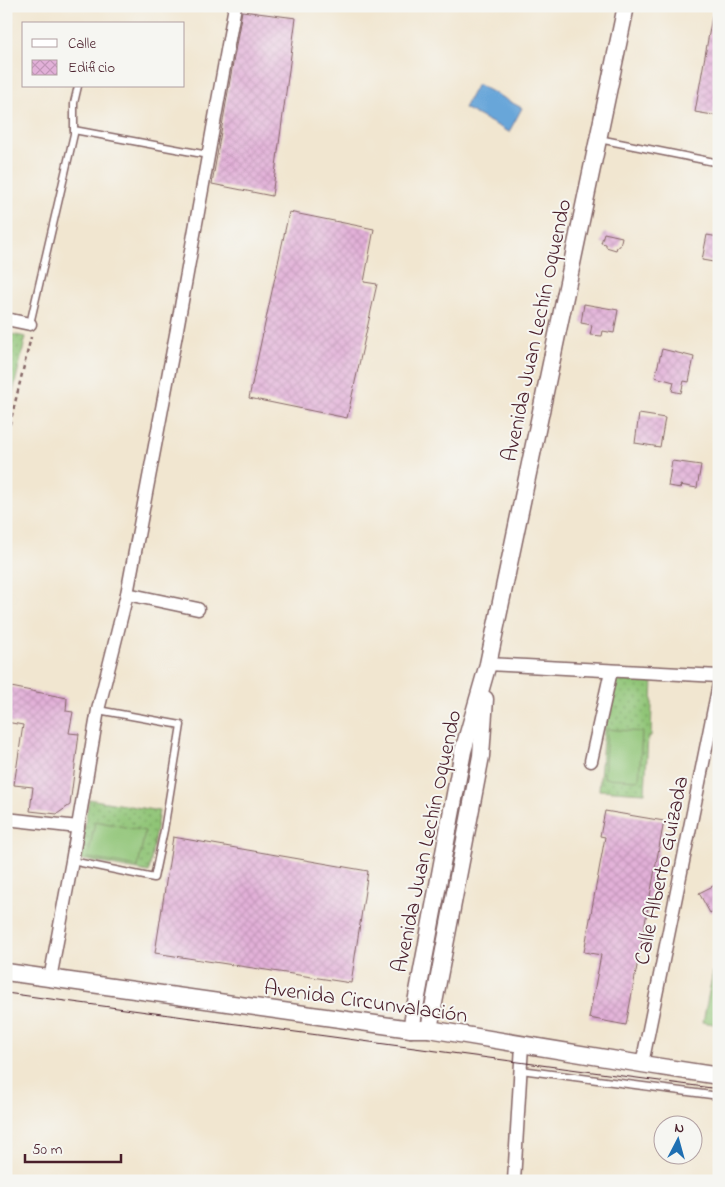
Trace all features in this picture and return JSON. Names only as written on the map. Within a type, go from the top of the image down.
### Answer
[{"type":"street","points":[[50,979],[98,710],[126,594],[235,6]]},
{"type":"street","name":"Avenida Juan Lechín Oquendo","points":[[411,1029],[463,751],[488,664],[626,6]]},
{"type":"street","points":[[6,319],[30,324]]},
{"type":"street","points":[[126,594],[198,609]]},
{"type":"street","points":[[488,664],[719,676]]},
{"type":"street","name":"Avenida Juan Lechín Oquendo","points":[[429,1029],[481,756],[488,664]]},
{"type":"street","points":[[591,761],[611,671]]},
{"type":"street","name":"Calle Alberto Guizada","points":[[642,1064],[719,684]]},
{"type":"street","points":[[6,819],[78,827]]},
{"type":"street","name":"Avenida Circunvalación","points":[[6,972],[411,1029],[429,1029],[719,1076]]},
{"type":"street","points":[[514,1181],[522,1045]]},
{"type":"lane","points":[[30,324],[70,153],[74,130],[74,103],[78,88]]},
{"type":"lane","points":[[74,130],[208,155]]},
{"type":"lane","points":[[598,139],[719,163]]},
{"type":"lane","points":[[72,861],[154,878],[164,830],[181,725],[98,710]]},
{"type":"lane","points":[[521,1070],[719,1096]]},
{"type":"path","points":[[6,440],[31,338],[30,324]]},
{"type":"green space","points":[[6,333],[26,337],[6,422]]},
{"type":"green space","points":[[619,676],[653,677],[651,736],[648,737],[645,793],[599,790],[604,729],[612,683]]},
{"type":"green space","points":[[607,729],[642,732],[639,780],[604,778]]},
{"type":"green space","points":[[89,799],[159,811],[149,872],[79,859]]},
{"type":"green space","points":[[95,821],[145,831],[138,867],[88,858]]},
{"type":"green space","points":[[713,972],[719,973],[719,1025],[703,1022]]},
{"type":"water","points":[[477,84],[522,108],[509,132],[464,108]]},
{"type":"building","points":[[242,11],[296,18],[272,196],[212,184]]},
{"type":"building","points":[[713,11],[719,12],[719,116],[695,112]]},
{"type":"building","points":[[289,212],[374,229],[364,282],[377,284],[347,418],[249,398]]},
{"type":"building","points":[[604,233],[622,237],[620,246],[616,250],[606,247],[606,244],[601,243]]},
{"type":"building","points":[[707,235],[719,237],[719,263],[702,260]]},
{"type":"building","points":[[584,304],[618,310],[614,333],[603,331],[602,336],[590,335],[592,325],[581,323]]},
{"type":"building","points":[[662,349],[694,357],[689,382],[684,381],[681,393],[672,391],[674,382],[655,377]]},
{"type":"building","points":[[639,414],[665,418],[660,447],[635,443]]},
{"type":"building","points":[[672,461],[701,465],[697,488],[680,485],[681,488],[668,486]]},
{"type":"building","points":[[6,686],[67,698],[66,711],[73,712],[69,733],[79,734],[70,805],[57,814],[30,811],[33,787],[14,785],[23,725],[6,722]]},
{"type":"building","points":[[605,811],[664,821],[626,1025],[589,1018],[601,955],[584,952],[605,837],[600,836]]},
{"type":"building","points":[[173,837],[368,871],[351,983],[155,953]]},
{"type":"building","points":[[719,883],[719,908],[710,913],[699,893]]},
{"type":"tram line","points":[[6,993],[719,1089]]}]
